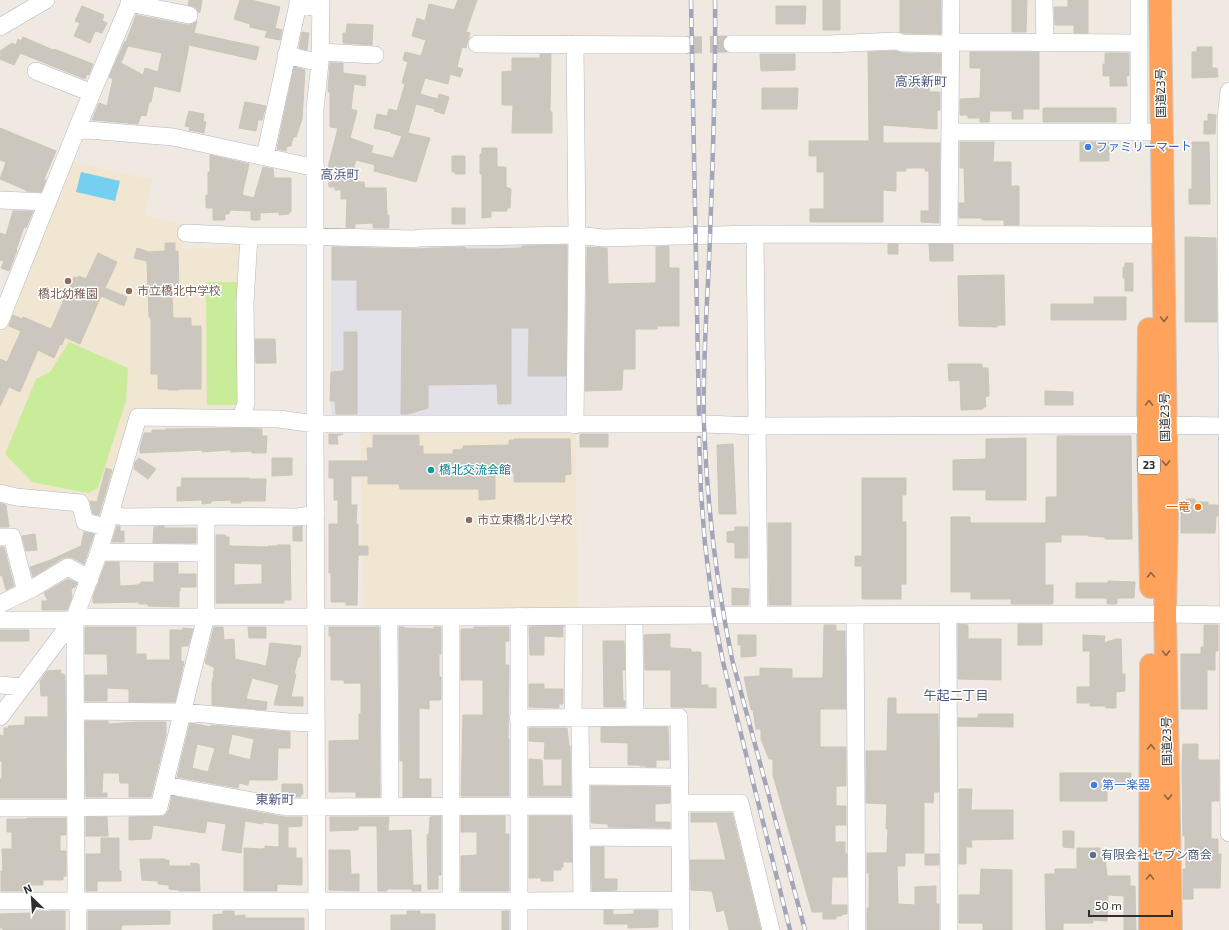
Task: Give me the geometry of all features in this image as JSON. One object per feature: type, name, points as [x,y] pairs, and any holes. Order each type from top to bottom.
[{"type":"highway","name":"国道23号","points":[[1148,0],[1144,132],[1150,235],[1157,425],[1167,517],[1158,614],[1150,930]]},
{"type":"highway","name":"国道23号","points":[[1157,425],[1160,0]]},
{"type":"highway","name":"国道23号","points":[[1158,614],[1171,930]]},
{"type":"street","points":[[0,27],[46,0]]},
{"type":"street","points":[[949,235],[951,0]]},
{"type":"street","points":[[1044,0],[1045,42]]},
{"type":"street","points":[[950,132],[1144,132],[1139,43],[1139,0]]},
{"type":"street","points":[[0,321],[92,92],[130,2],[189,15]]},
{"type":"street","points":[[265,156],[298,4],[321,4],[321,58],[315,109],[315,723],[317,930]]},
{"type":"street","points":[[732,44],[830,44],[896,41],[902,43],[945,44],[951,42],[1139,43]]},
{"type":"street","points":[[477,44],[685,45]]},
{"type":"street","points":[[575,44],[577,235],[575,425]]},
{"type":"street","points":[[286,55],[321,58],[375,55]]},
{"type":"street","points":[[36,71],[92,92]]},
{"type":"street","points":[[1229,91],[1226,137],[1229,833]]},
{"type":"street","points":[[76,132],[88,130],[173,137],[316,168]]},
{"type":"street","points":[[0,200],[48,202]]},
{"type":"street","points":[[186,233],[249,236],[416,238],[577,235],[604,238],[755,234],[1150,235]]},
{"type":"street","points":[[755,234],[759,615]]},
{"type":"street","points":[[241,418],[246,403],[245,302],[249,236]]},
{"type":"street","points":[[0,717],[74,618],[99,552],[138,417],[279,418],[315,424],[428,423],[575,425],[704,424],[758,426],[1227,426]]},
{"type":"street","points":[[0,493],[16,497],[80,503],[85,522],[123,517],[298,516],[316,514]]},
{"type":"street","points":[[0,808],[159,807],[206,616],[206,516]]},
{"type":"street","points":[[0,537],[12,537],[26,591]]},
{"type":"street","points":[[99,552],[206,553]]},
{"type":"street","points":[[0,604],[68,567],[90,579]]},
{"type":"street","points":[[0,620],[206,616],[451,617],[759,615],[1228,615]]},
{"type":"street","points":[[855,615],[857,930]]},
{"type":"street","points":[[948,615],[949,930]]},
{"type":"street","points":[[519,616],[519,930]]},
{"type":"street","points":[[574,616],[577,717],[581,776],[582,901]]},
{"type":"street","points":[[634,616],[635,717]]},
{"type":"street","points":[[389,617],[390,807]]},
{"type":"street","points":[[451,617],[452,901]]},
{"type":"street","points":[[74,618],[75,808],[78,930]]},
{"type":"street","points":[[0,685],[22,687]]},
{"type":"street","points":[[75,711],[183,712],[315,723]]},
{"type":"street","points":[[518,718],[679,717],[681,930]]},
{"type":"street","points":[[581,776],[680,777]]},
{"type":"street","points":[[165,785],[286,807],[581,806]]},
{"type":"street","points":[[680,802],[740,803],[771,930]]},
{"type":"street","points":[[582,837],[680,838]]},
{"type":"street","points":[[0,901],[519,902],[681,900]]},
{"type":"shaded area","name":"市立橋北中学校","points":[[69,161],[153,180],[144,215],[185,225],[182,249],[240,247],[238,408],[134,410],[111,502],[21,493],[0,487],[0,334]]},
{"type":"shaded area","points":[[331,242],[570,242],[570,419],[331,419]]},
{"type":"shaded area","name":"市立東橋北小学校","points":[[576,430],[577,608],[364,610],[360,431]]},
{"type":"green space","points":[[206,282],[239,282],[239,405],[207,405]]},
{"type":"green space","points":[[69,342],[128,368],[126,401],[98,488],[88,493],[32,482],[5,454],[36,379],[50,372]]},
{"type":"water","points":[[81,172],[120,181],[115,201],[76,192]]},
{"type":"building","points":[[189,0],[202,0],[199,13],[195,7],[188,5]]},
{"type":"building","points":[[240,0],[251,0],[280,7],[275,28],[282,30],[280,40],[265,37],[267,31],[250,27],[250,24],[234,19]]},
{"type":"building","points":[[458,0],[477,0],[466,32],[470,33],[466,48],[462,47],[457,67],[463,69],[460,77],[450,74],[448,84],[425,78],[420,94],[438,99],[439,94],[449,97],[444,114],[434,111],[435,109],[416,104],[408,133],[430,138],[416,182],[374,171],[375,165],[356,160],[352,173],[353,182],[364,182],[365,188],[386,188],[389,228],[373,228],[373,223],[355,224],[355,228],[346,227],[347,199],[341,199],[341,190],[335,190],[335,187],[329,187],[328,167],[338,128],[330,127],[330,92],[328,92],[330,63],[343,63],[343,73],[366,76],[365,86],[354,84],[351,109],[357,111],[350,138],[373,146],[371,153],[393,158],[402,136],[374,128],[377,114],[387,116],[389,109],[397,111],[405,84],[402,83],[408,62],[403,60],[405,52],[421,56],[426,40],[412,36],[417,18],[425,21],[429,4],[454,10]]},
{"type":"building","points":[[823,0],[840,0],[840,30],[823,30]]},
{"type":"building","points":[[900,0],[941,0],[941,34],[900,32]]},
{"type":"building","points":[[1012,0],[1027,0],[1026,32],[1012,32]]},
{"type":"building","points":[[1068,0],[1088,0],[1088,33],[1074,33],[1074,25],[1055,25],[1054,7],[1068,7]]},
{"type":"building","points":[[82,6],[104,15],[102,21],[107,23],[102,33],[95,31],[90,43],[74,36],[80,23],[75,21]]},
{"type":"building","points":[[776,6],[806,6],[805,24],[776,24]]},
{"type":"building","points":[[136,15],[187,25],[193,24],[197,21],[194,33],[259,47],[256,60],[189,45],[180,92],[154,86],[151,102],[149,102],[146,116],[141,115],[138,124],[92,120],[99,103],[107,106],[113,79],[109,77],[125,41],[126,42]],"holes":[[[128,46],[162,53],[158,72],[145,68],[143,75],[121,63]]]},
{"type":"building","points":[[347,24],[373,25],[372,45],[343,43],[343,33],[346,33]]},
{"type":"building","points":[[302,32],[309,33],[307,50],[299,48]]},
{"type":"building","points":[[23,37],[53,50],[54,49],[93,64],[89,75],[87,74],[85,79],[20,53],[14,65],[0,59],[0,51],[12,43],[16,45],[18,39],[21,41]]},
{"type":"building","points":[[1197,47],[1212,47],[1212,68],[1217,68],[1218,77],[1192,78],[1192,52],[1197,52]]},
{"type":"building","points":[[895,51],[902,53],[941,54],[940,73],[930,72],[929,92],[940,92],[940,110],[937,111],[937,129],[883,125],[883,143],[940,143],[939,223],[921,222],[921,211],[929,211],[929,171],[925,171],[925,168],[906,168],[906,171],[896,171],[896,191],[883,190],[883,222],[810,222],[810,209],[824,209],[824,172],[817,172],[817,156],[809,156],[809,141],[869,141],[868,52]]},
{"type":"building","points":[[970,52],[1039,52],[1039,109],[1023,109],[1023,119],[1012,119],[1012,111],[990,111],[989,122],[980,122],[980,118],[968,118],[968,115],[960,115],[960,99],[980,98],[981,68],[970,68]]},
{"type":"building","points":[[1105,53],[1129,53],[1129,76],[1126,76],[1127,86],[1110,86],[1110,76],[1103,76]]},
{"type":"building","points":[[540,54],[551,54],[550,112],[552,112],[552,133],[512,133],[513,105],[502,105],[502,72],[512,71],[512,58],[540,58]]},
{"type":"building","points":[[760,54],[795,54],[795,70],[761,71]]},
{"type":"building","points":[[294,67],[305,70],[302,119],[296,137],[293,137],[291,146],[287,146],[286,151],[277,149]]},
{"type":"building","points":[[762,88],[798,88],[797,109],[762,109]]},
{"type":"building","points":[[245,102],[266,106],[262,120],[258,120],[256,131],[239,128]]},
{"type":"building","points":[[1043,108],[1116,108],[1116,122],[1043,122]]},
{"type":"building","points":[[189,111],[204,114],[203,121],[206,122],[204,133],[189,130],[190,127],[185,126]]},
{"type":"building","points":[[1208,114],[1216,115],[1215,134],[1204,134],[1204,121],[1208,121]]},
{"type":"building","points":[[0,128],[56,151],[44,179],[46,180],[41,192],[26,191],[0,179],[6,162],[0,160]]},
{"type":"building","points":[[960,142],[994,142],[993,162],[1011,162],[1011,186],[1019,186],[1019,225],[1004,225],[1004,220],[959,218],[959,203],[965,203],[964,168],[960,168]]},
{"type":"building","points":[[1080,142],[1109,142],[1109,161],[1080,161]]},
{"type":"building","points":[[1192,142],[1209,142],[1210,204],[1189,204],[1189,189],[1192,189]]},
{"type":"building","points":[[482,148],[497,148],[497,167],[506,167],[506,187],[511,189],[510,208],[507,208],[507,211],[491,211],[491,217],[482,218],[482,174],[480,174],[480,154],[482,154]]},
{"type":"building","points":[[210,155],[249,164],[242,195],[254,198],[263,167],[273,169],[274,178],[291,178],[291,212],[289,212],[289,214],[279,215],[279,212],[260,213],[260,220],[251,220],[251,211],[230,210],[229,214],[225,214],[225,220],[213,220],[213,208],[206,207],[206,195],[208,195],[208,172],[210,172]]},
{"type":"building","points":[[452,156],[465,156],[465,174],[455,174],[455,172],[452,172]]},
{"type":"building","points":[[452,208],[465,208],[465,224],[452,224]]},
{"type":"building","points":[[13,211],[33,211],[26,228],[24,227],[9,271],[1,268],[4,261],[0,260],[0,233],[6,235]]},
{"type":"building","points":[[1185,237],[1216,238],[1217,322],[1185,322]]},
{"type":"building","points":[[165,243],[175,243],[175,251],[178,251],[179,293],[172,293],[173,318],[191,318],[191,326],[201,326],[201,389],[158,389],[158,374],[151,374],[151,318],[149,317],[147,261],[134,258],[137,248],[149,252],[165,251]]},
{"type":"building","points":[[888,244],[898,244],[898,254],[888,254]]},
{"type":"building","points":[[929,244],[953,244],[953,261],[930,261]]},
{"type":"building","points":[[567,245],[566,376],[528,376],[529,328],[511,328],[511,404],[498,404],[497,384],[428,385],[428,408],[408,414],[401,414],[402,310],[357,310],[357,280],[332,280],[332,247],[414,249],[465,247],[465,249],[497,249],[522,248],[522,246]]},
{"type":"building","points":[[669,246],[669,268],[679,268],[679,326],[657,326],[657,329],[635,329],[635,369],[623,369],[622,390],[585,391],[587,247],[607,248],[608,284],[656,283],[656,247]]},
{"type":"building","points":[[98,253],[117,262],[105,288],[127,297],[124,306],[101,296],[80,344],[65,337],[54,358],[38,350],[20,392],[9,387],[0,406],[0,359],[7,362],[21,331],[9,326],[13,315],[22,319],[23,317],[51,329],[74,277],[77,278],[79,276],[86,279]]},
{"type":"building","points":[[1125,263],[1133,263],[1133,291],[1125,291],[1123,267],[1125,267]]},
{"type":"building","points":[[1004,275],[1005,325],[998,325],[997,327],[959,326],[958,276]]},
{"type":"building","points":[[1094,297],[1126,297],[1126,320],[1051,320],[1051,304],[1094,304]]},
{"type":"building","points":[[344,332],[357,332],[357,414],[336,414],[335,401],[330,401],[331,372],[344,371]]},
{"type":"building","points":[[255,339],[275,339],[276,363],[256,363]]},
{"type":"building","points":[[948,364],[982,364],[982,368],[988,368],[989,396],[985,397],[986,407],[983,407],[983,409],[961,410],[960,380],[949,381]]},
{"type":"building","points":[[1045,391],[1073,392],[1073,405],[1045,405]]},
{"type":"building","points":[[237,428],[262,429],[262,436],[267,436],[266,453],[252,453],[252,451],[231,452],[231,450],[202,452],[202,450],[140,453],[144,433],[152,433],[152,430]]},
{"type":"building","points":[[329,434],[343,434],[337,436],[338,444],[329,444]]},
{"type":"building","points":[[580,434],[608,434],[608,447],[580,447]]},
{"type":"building","points":[[373,435],[419,435],[419,446],[423,446],[423,454],[453,454],[453,450],[463,449],[463,446],[509,445],[509,440],[514,439],[570,439],[571,474],[565,475],[565,482],[514,482],[514,472],[495,472],[495,499],[479,500],[479,489],[400,489],[399,484],[368,484],[368,476],[351,476],[351,505],[357,505],[356,524],[358,524],[358,546],[368,546],[368,555],[358,555],[357,605],[346,605],[346,602],[331,602],[331,573],[329,573],[329,524],[338,524],[338,500],[334,500],[334,478],[329,478],[329,461],[368,461],[367,448],[373,448]]},
{"type":"building","points":[[1057,436],[1131,436],[1132,539],[1105,539],[1105,537],[1088,535],[1061,535],[1061,542],[1045,542],[1045,585],[1053,585],[1053,604],[1011,604],[1011,599],[971,599],[971,592],[951,592],[951,517],[970,517],[970,523],[1046,523],[1046,497],[1057,497]]},
{"type":"building","points":[[1026,438],[1026,500],[986,500],[986,490],[953,490],[953,460],[986,459],[986,439]]},
{"type":"building","points":[[733,444],[736,514],[719,514],[717,445]]},
{"type":"building","points":[[139,458],[156,469],[148,479],[134,469],[135,462]]},
{"type":"building","points":[[272,458],[292,458],[292,475],[272,476]]},
{"type":"building","points":[[106,468],[112,470],[99,515],[93,514],[90,501],[97,502]]},
{"type":"building","points":[[182,478],[266,479],[265,501],[241,501],[241,503],[231,503],[231,500],[211,501],[211,503],[202,504],[202,500],[177,501],[177,487],[181,487]]},
{"type":"building","points":[[862,478],[906,478],[906,495],[902,495],[902,522],[906,522],[906,584],[901,584],[901,599],[862,599],[862,566],[855,566],[855,556],[862,556]]},
{"type":"building","points":[[1186,499],[1195,499],[1195,502],[1208,502],[1208,505],[1218,505],[1215,533],[1181,533],[1181,503],[1186,503]]},
{"type":"building","points":[[0,503],[6,505],[9,527],[0,527]]},
{"type":"building","points":[[768,523],[791,523],[791,605],[769,605]]},
{"type":"building","points":[[117,526],[120,526],[120,531],[124,531],[124,542],[112,542]]},
{"type":"building","points":[[164,526],[164,528],[196,528],[196,543],[153,543],[154,527]]},
{"type":"building","points":[[302,526],[302,541],[293,541],[293,527]]},
{"type":"building","points":[[735,527],[748,527],[748,558],[735,558],[735,543],[727,542],[727,532],[735,531]]},
{"type":"building","points":[[84,532],[94,534],[84,564],[73,558],[63,558],[33,577],[30,567],[48,561],[81,546]]},
{"type":"building","points":[[35,534],[37,550],[26,551],[22,536]]},
{"type":"building","points":[[216,535],[226,535],[225,537],[229,537],[229,546],[268,547],[290,545],[291,600],[284,600],[284,603],[216,603]],"holes":[[[234,563],[262,564],[262,584],[234,585]]]},
{"type":"building","points":[[0,547],[4,547],[14,586],[6,590],[2,575],[0,576]]},
{"type":"building","points":[[106,562],[119,562],[120,586],[138,585],[141,584],[141,582],[154,582],[154,563],[178,563],[178,574],[196,574],[196,587],[180,587],[179,607],[148,606],[148,604],[139,604],[139,602],[93,603],[93,597]]},
{"type":"building","points":[[68,579],[77,583],[75,587],[71,589],[72,597],[67,610],[42,610],[42,601],[48,601],[44,593]]},
{"type":"building","points":[[1108,581],[1135,582],[1134,598],[1117,598],[1117,604],[1107,604],[1107,598],[1076,598],[1076,583],[1108,583]]},
{"type":"building","points":[[732,588],[749,589],[748,605],[732,605]]},
{"type":"building","points":[[958,624],[968,625],[968,639],[1001,639],[1001,680],[958,679]]},
{"type":"building","points":[[1018,624],[1042,624],[1042,645],[1018,645]]},
{"type":"building","points":[[824,625],[836,625],[836,631],[845,631],[846,709],[820,709],[820,747],[846,747],[846,786],[836,786],[836,806],[846,806],[846,825],[835,825],[835,842],[845,842],[845,854],[847,854],[847,877],[832,877],[831,905],[847,905],[847,914],[836,916],[836,919],[823,919],[823,912],[812,912],[773,775],[773,759],[769,759],[761,739],[761,729],[756,729],[753,710],[751,710],[744,677],[760,676],[760,668],[792,669],[792,678],[823,678]]},
{"type":"building","points":[[1204,625],[1218,625],[1218,651],[1215,651],[1215,670],[1207,670],[1207,709],[1181,709],[1181,654],[1201,654],[1201,647],[1204,647]]},
{"type":"building","points":[[563,626],[563,637],[544,636],[544,655],[530,655],[529,627]]},
{"type":"building","points":[[85,627],[136,627],[136,654],[146,654],[146,660],[170,660],[170,630],[183,630],[183,628],[193,629],[188,646],[181,646],[181,661],[184,662],[175,702],[129,702],[129,689],[107,688],[107,701],[85,701],[85,675],[108,675],[107,654],[85,654]]},
{"type":"building","points":[[214,627],[223,627],[224,640],[234,639],[235,659],[266,666],[270,643],[301,646],[300,657],[298,657],[294,674],[296,674],[291,697],[303,697],[303,706],[274,705],[279,685],[252,678],[246,699],[267,702],[266,710],[212,705],[212,683],[215,668],[205,663]]},
{"type":"building","points":[[248,627],[266,627],[266,638],[249,638]]},
{"type":"building","points":[[329,627],[379,627],[380,797],[356,797],[356,792],[329,792],[329,741],[359,740],[361,683],[344,683],[344,680],[331,680],[331,636],[329,636]]},
{"type":"building","points":[[399,627],[434,629],[434,627],[441,627],[439,677],[441,677],[441,700],[429,700],[429,709],[419,708],[419,779],[431,779],[431,797],[403,797],[403,761],[400,761]]},
{"type":"building","points":[[474,627],[509,627],[509,641],[505,641],[505,665],[509,665],[509,796],[461,796],[463,715],[483,715],[483,680],[461,680],[461,629],[474,629]]},
{"type":"building","points":[[0,630],[29,630],[29,641],[0,641]]},
{"type":"building","points":[[670,634],[670,648],[691,649],[691,652],[701,652],[701,685],[708,685],[708,688],[716,688],[716,708],[671,707],[671,670],[645,670],[644,635]]},
{"type":"building","points":[[738,635],[756,635],[756,656],[741,657],[741,645],[738,645]]},
{"type":"building","points":[[1083,635],[1105,636],[1104,643],[1121,639],[1122,674],[1125,674],[1125,691],[1116,692],[1116,708],[1106,708],[1106,706],[1090,706],[1090,703],[1077,703],[1077,687],[1090,687],[1090,651],[1083,651]]},
{"type":"building","points":[[603,641],[624,641],[625,670],[622,670],[623,701],[625,701],[625,707],[604,707]]},
{"type":"building","points":[[61,670],[60,673],[65,675],[66,798],[0,798],[2,761],[0,761],[0,735],[4,736],[4,728],[9,728],[8,726],[25,725],[25,717],[48,717],[48,696],[41,696],[40,681],[47,671]]},
{"type":"building","points":[[529,684],[544,684],[544,689],[563,689],[563,704],[559,704],[559,708],[529,707]]},
{"type":"building","points":[[888,698],[896,698],[896,714],[938,714],[939,792],[934,792],[933,803],[924,802],[924,853],[905,853],[905,866],[897,866],[898,904],[915,905],[915,887],[936,886],[936,904],[939,904],[939,930],[867,930],[867,908],[869,908],[869,873],[867,873],[867,853],[887,853],[888,829],[886,829],[887,804],[866,803],[866,751],[887,751]]},
{"type":"building","points":[[978,714],[1013,714],[1013,727],[958,726],[958,718],[978,718]]},
{"type":"building","points":[[85,721],[108,721],[108,724],[166,722],[166,735],[151,797],[129,797],[129,783],[120,783],[119,773],[103,773],[102,793],[107,793],[107,797],[86,797]]},
{"type":"building","points":[[190,723],[211,727],[211,725],[290,732],[290,748],[278,748],[277,780],[249,780],[248,785],[239,783],[238,788],[177,777]],"holes":[[[232,734],[254,739],[250,760],[228,754]],[[197,744],[215,748],[208,772],[192,768]]]},
{"type":"building","points":[[601,727],[668,727],[669,760],[656,760],[656,767],[628,765],[628,743],[601,742]]},
{"type":"building","points":[[529,728],[567,728],[570,746],[571,796],[529,796],[529,759],[542,760],[543,786],[562,786],[562,759],[544,759],[545,742],[529,741]]},
{"type":"building","points":[[1183,744],[1198,744],[1198,760],[1219,760],[1219,801],[1211,801],[1211,839],[1218,839],[1218,854],[1221,854],[1220,888],[1193,888],[1193,899],[1183,899],[1183,869],[1186,869],[1186,852],[1185,836],[1183,836]]},
{"type":"building","points":[[1060,773],[1131,773],[1131,785],[1107,785],[1107,801],[1060,801]]},
{"type":"building","points":[[282,784],[302,784],[303,794],[301,794],[301,797],[282,796]]},
{"type":"building","points":[[591,786],[670,787],[670,803],[655,804],[655,822],[670,822],[670,828],[608,827],[608,824],[591,823]]},
{"type":"building","points":[[959,789],[972,789],[971,810],[1013,810],[1013,839],[971,840],[972,847],[966,847],[966,864],[959,864]]},
{"type":"building","points":[[172,796],[284,817],[302,817],[302,826],[288,827],[288,848],[296,848],[296,858],[302,858],[302,885],[277,884],[277,891],[244,891],[244,848],[262,849],[265,848],[265,846],[279,847],[279,824],[263,822],[263,824],[245,821],[241,853],[222,850],[226,824],[207,821],[205,833],[153,825],[151,839],[129,840],[129,817],[164,816],[169,810]]},
{"type":"building","points":[[691,813],[732,813],[761,930],[729,930],[724,910],[717,912],[712,891],[691,890],[690,860],[726,860],[717,822],[691,822]]},
{"type":"building","points":[[441,816],[441,875],[438,875],[438,889],[428,889],[427,835],[429,834],[430,817]]},
{"type":"building","points":[[461,816],[505,816],[505,834],[509,834],[509,891],[461,891],[461,856],[477,855],[477,832],[461,832]]},
{"type":"building","points":[[529,816],[571,816],[572,862],[563,862],[563,867],[561,867],[561,870],[553,870],[553,881],[541,881],[541,878],[529,878]]},
{"type":"building","points":[[86,817],[107,817],[108,836],[86,836]]},
{"type":"building","points":[[330,817],[389,817],[388,831],[411,830],[413,885],[421,885],[421,891],[412,891],[412,889],[387,889],[387,891],[378,891],[377,826],[358,826],[358,830],[330,831]]},
{"type":"building","points":[[66,818],[66,835],[60,835],[60,851],[66,851],[66,876],[63,876],[63,880],[43,880],[43,885],[24,885],[24,891],[1,891],[1,871],[3,871],[2,849],[12,849],[12,832],[7,832],[7,819]]},
{"type":"building","points":[[1063,831],[1074,831],[1074,848],[1063,847]]},
{"type":"building","points":[[101,838],[119,838],[119,871],[121,871],[121,881],[97,881],[97,891],[86,891],[86,854],[101,854]]},
{"type":"building","points":[[591,847],[604,847],[604,879],[617,879],[617,890],[592,891]]},
{"type":"building","points":[[1077,848],[1100,848],[1100,857],[1105,857],[1107,876],[1130,876],[1130,886],[1135,886],[1136,930],[1124,930],[1124,896],[1108,895],[1107,921],[1093,920],[1093,923],[1063,923],[1063,930],[1046,930],[1045,874],[1055,874],[1055,869],[1077,869]]},
{"type":"building","points":[[329,850],[350,850],[351,874],[359,874],[359,891],[329,890]]},
{"type":"building","points":[[925,854],[939,854],[939,865],[925,865]]},
{"type":"building","points":[[140,859],[165,859],[169,860],[169,866],[191,866],[191,863],[199,864],[200,891],[179,891],[169,889],[169,885],[158,884],[158,881],[142,880]]},
{"type":"building","points":[[981,869],[1012,870],[1012,930],[983,930],[983,923],[959,923],[959,895],[980,895]]},
{"type":"building","points":[[604,910],[613,910],[613,915],[634,914],[634,910],[658,910],[658,927],[628,928],[628,924],[604,924]]},
{"type":"building","points":[[31,911],[65,911],[65,930],[3,930],[3,928],[0,928],[0,914],[31,913]]},
{"type":"building","points":[[88,911],[170,911],[170,924],[122,925],[121,930],[88,930]]},
{"type":"building","points":[[223,911],[234,911],[234,916],[245,915],[245,918],[304,918],[304,930],[213,930],[213,915],[223,914]]},
{"type":"building","points":[[407,911],[420,911],[420,914],[435,914],[435,930],[391,930],[391,915],[407,915]]},
{"type":"building","points":[[502,911],[509,911],[509,930],[502,930]]},
{"type":"tunnel","points":[[685,45],[732,44]]},
{"type":"railway","points":[[691,0],[699,414]]},
{"type":"railway","points":[[715,0],[713,147],[704,378],[704,425],[707,484],[721,601],[732,659],[805,930]]},
{"type":"railway","points":[[699,438],[705,544],[714,616],[723,662],[790,930]]},
{"type":"place","name":"ファミリーマート","points":[[1088,147]]},
{"type":"place","name":"橋北幼稚園","points":[[68,281]]},
{"type":"place","name":"市立橋北中学校","points":[[129,291]]},
{"type":"place","name":"橋北交流会館","points":[[431,470]]},
{"type":"place","name":"一竜","points":[[1198,507]]},
{"type":"place","name":"市立東橋北小学校","points":[[469,520]]},
{"type":"place","name":"第一楽器","points":[[1094,785]]},
{"type":"place","name":"有限会社 セブン商会","points":[[1093,855]]},
{"type":"district","name":"高浜新町","points":[[921,81]]},
{"type":"district","name":"高浜町","points":[[340,174]]},
{"type":"district","name":"午起二丁目","points":[[956,695]]},
{"type":"district","name":"東新町","points":[[275,799]]}]
